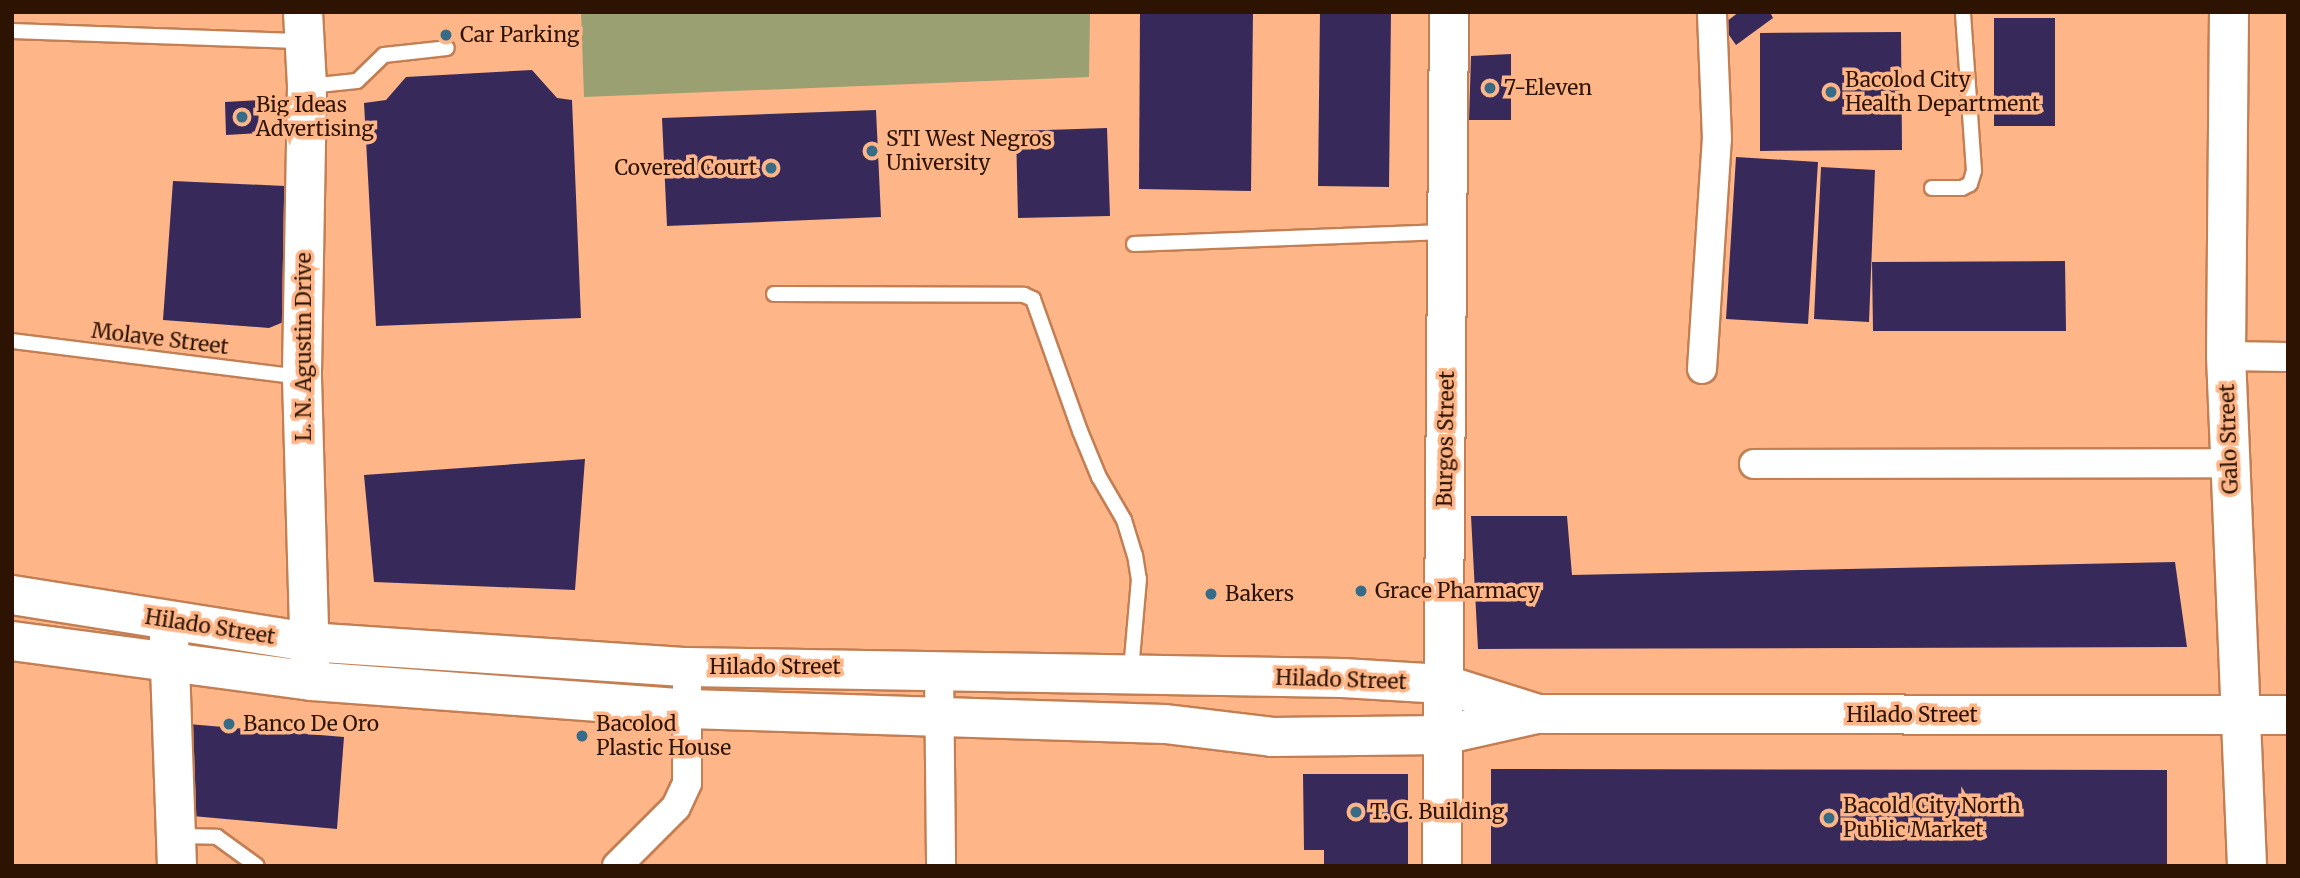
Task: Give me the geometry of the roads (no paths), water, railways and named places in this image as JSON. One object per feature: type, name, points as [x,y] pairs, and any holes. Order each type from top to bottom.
[{"type":"main road","name":"Burgos Street","points":[[1442,866],[1449,12]]},
{"type":"main road","name":"Galo Street","points":[[2229,12],[2226,356],[2244,716],[2247,866]]},
{"type":"main road","name":"L. N. Agustin Drive","points":[[304,27],[307,86],[302,377],[311,681]]},
{"type":"main road","name":"Hilado Street","points":[[12,596],[308,642],[687,667],[939,668],[1443,684],[1537,714]]},
{"type":"main road","points":[[168,621],[177,851]]},
{"type":"main road","name":"Hilado Street","points":[[12,640],[311,681],[689,709],[1165,724],[1272,737],[1443,735],[1537,714],[2288,715]]},
{"type":"main road","points":[[1165,724],[1168,677]]},
{"type":"street","points":[[1702,369],[1717,139],[1712,12]]},
{"type":"street","points":[[2226,356],[2288,357]]},
{"type":"street","points":[[1754,464],[2230,463]]},
{"type":"street","points":[[617,866],[676,807],[687,783],[687,667]]},
{"type":"street","points":[[939,668],[941,866]]},
{"type":"lane","points":[[1932,188],[1962,188],[1970,184],[1974,171],[1963,12]]},
{"type":"lane","points":[[12,31],[304,27]]},
{"type":"lane","points":[[307,86],[357,81],[384,54],[447,48]]},
{"type":"lane","points":[[1134,244],[1448,232]]},
{"type":"lane","points":[[774,293],[1024,295],[1033,299],[1080,431],[1099,477],[1124,520],[1135,555],[1139,579],[1130,676]]},
{"type":"lane","name":"Molave Street","points":[[12,341],[302,377]]},
{"type":"lane","points":[[177,851],[217,837],[257,866]]},
{"type":"place","name":"Car Parking","points":[[446,35]]},
{"type":"place","name":"7-Eleven","points":[[1490,88]]},
{"type":"place","name":"Bacolod City Health Department","points":[[1831,92]]},
{"type":"place","name":"Big Ideas Advertising","points":[[242,117]]},
{"type":"place","name":"STI West Negros University","points":[[872,151]]},
{"type":"place","name":"Covered Court","points":[[771,168]]},
{"type":"place","name":"Grace Pharmacy","points":[[1361,591]]},
{"type":"place","name":"Bakers","points":[[1211,594]]},
{"type":"place","name":"Banco De Oro","points":[[229,724]]},
{"type":"place","name":"Bacolod Plastic House","points":[[582,736]]},
{"type":"place","name":"T. G. Building","points":[[1356,812]]},
{"type":"place","name":"Bacold City North Public Market","points":[[1829,818]]}]
